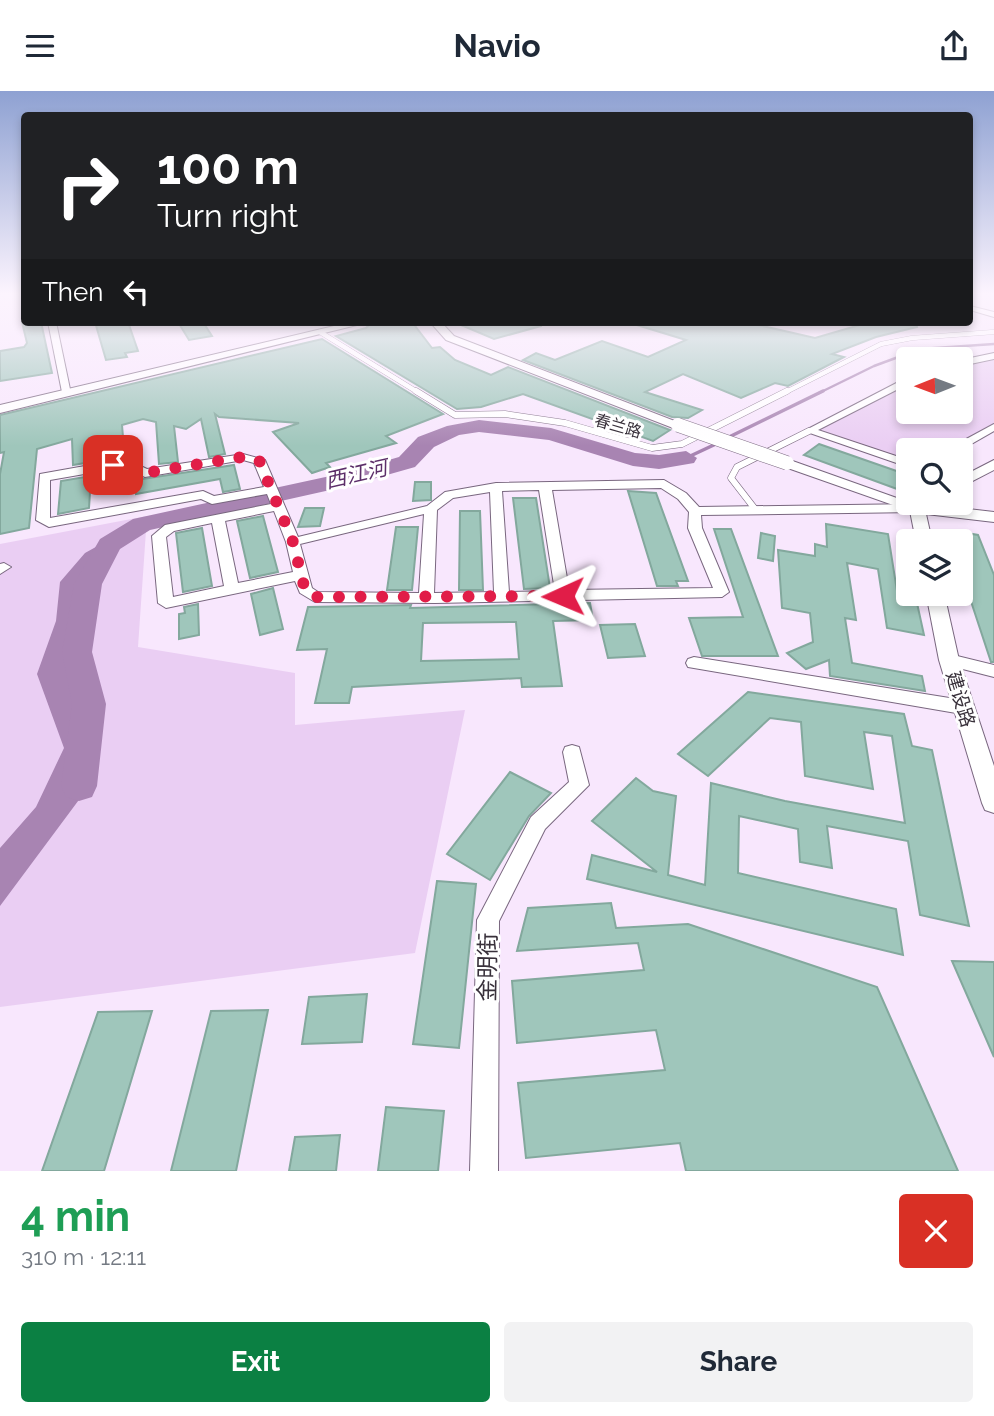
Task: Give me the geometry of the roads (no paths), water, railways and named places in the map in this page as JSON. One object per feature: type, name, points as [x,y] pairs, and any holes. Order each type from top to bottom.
[{"type":"street","points":[[57,345],[67,392]]},
{"type":"street","points":[[0,409],[267,345]]},
{"type":"street","points":[[469,345],[678,425],[896,497]]},
{"type":"street","points":[[973,360],[994,356]]},
{"type":"street","points":[[809,432],[896,386]]},
{"type":"street","points":[[973,438],[994,427]]},
{"type":"street","points":[[809,432],[896,460]]},
{"type":"street","points":[[274,496],[212,500],[203,495],[49,523],[43,520],[44,477],[113,465],[130,465],[145,473],[243,457],[259,460],[274,496],[293,542],[305,590],[315,597],[426,598],[722,592],[695,528],[695,511],[682,496],[664,484],[496,487],[449,495],[431,509],[293,542]]},
{"type":"street","points":[[973,476],[994,464]]},
{"type":"street","points":[[545,486],[563,596]]},
{"type":"street","points":[[496,487],[502,597]]},
{"type":"street","points":[[274,496],[218,520],[170,528],[159,536],[166,603],[301,575]]},
{"type":"street","points":[[695,511],[896,506]]},
{"type":"street","points":[[426,598],[431,509]]},
{"type":"street","points":[[973,514],[994,517]]},
{"type":"street","points":[[218,520],[232,590]]},
{"type":"street","name":"建设路","points":[[938,606],[962,707],[994,803]]},
{"type":"street","points":[[949,660],[994,671]]},
{"type":"street","points":[[694,663],[962,707]]},
{"type":"street","name":"金明街","points":[[484,1171],[488,920],[538,823],[579,785],[572,752]]},
{"type":"lane","name":"春兰路","points":[[340,345],[455,415],[505,414],[565,423],[652,448],[682,444],[878,345]]},
{"type":"lane","points":[[755,509],[732,478],[737,467],[809,432]]},
{"type":"waterway","name":"西江河","points":[[819,393],[874,366],[920,349],[973,345]]},
{"type":"waterway","name":"西江河","points":[[727,438],[823,391]]},
{"type":"waterway","name":"西江河","points":[[79,786],[89,704],[77,652],[88,584],[109,544],[142,524],[348,479],[407,462],[426,442],[454,430],[479,426],[551,434],[633,459],[659,462],[686,458]]},
{"type":"waterway","name":"西江河","points":[[686,458],[718,443]]}]
